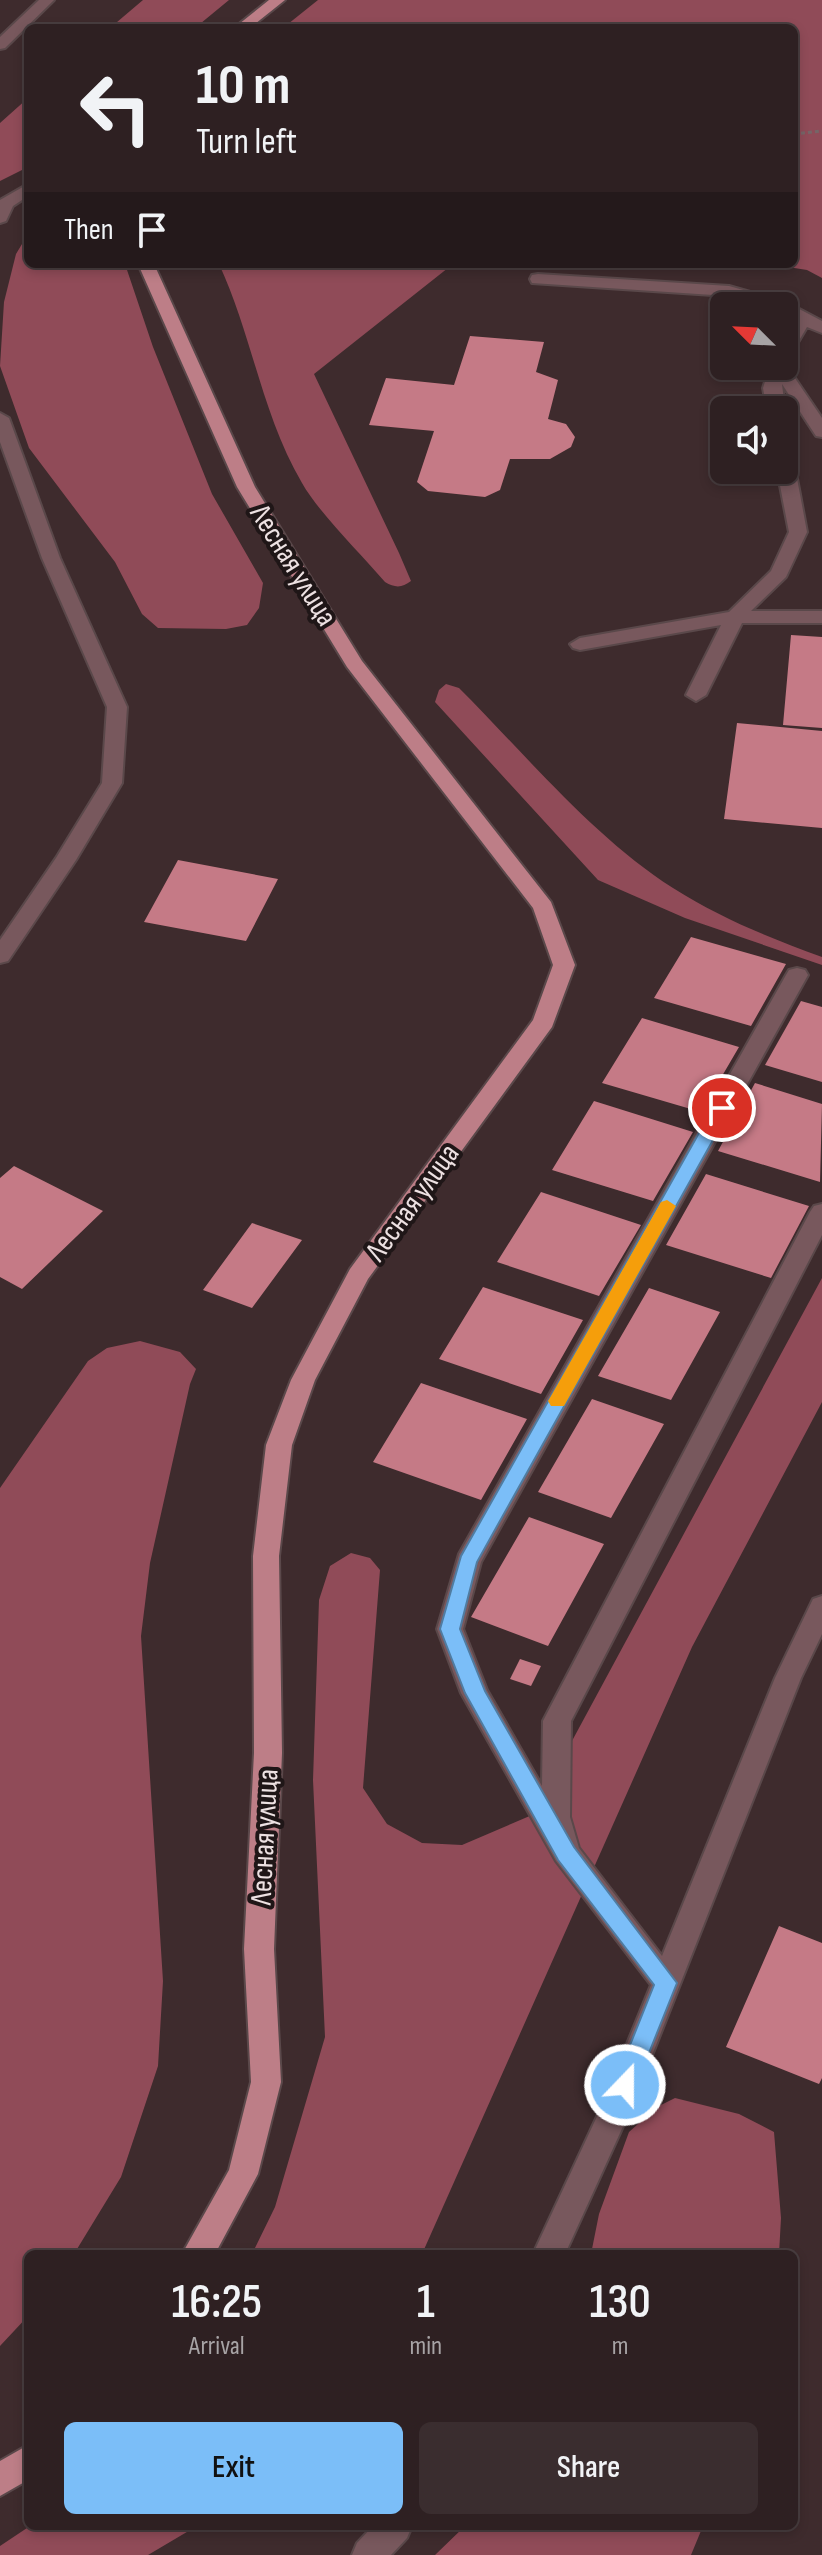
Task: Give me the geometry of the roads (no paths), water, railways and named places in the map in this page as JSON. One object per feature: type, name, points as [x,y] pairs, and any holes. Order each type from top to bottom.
[{"type":"main road","points":[[246,24],[278,0]]},
{"type":"main road","name":"Лесная улица","points":[[148,268],[246,487],[354,663],[543,907],[564,965],[544,1022],[358,1275],[303,1380],[279,1445],[266,1556],[268,1753],[259,1949],[266,2082],[243,2174],[200,2250]]},
{"type":"main road","points":[[0,2480],[24,2464]]},
{"type":"street","points":[[0,45],[47,0]]},
{"type":"street","points":[[2,208],[24,192]]},
{"type":"street","points":[[538,279],[732,292]]},
{"type":"street","points":[[798,314],[822,328]]},
{"type":"street","points":[[798,327],[804,316]]},
{"type":"street","points":[[788,380],[822,432]]},
{"type":"street","points":[[0,418],[51,558],[117,707],[112,783],[66,860],[0,956]]},
{"type":"street","points":[[696,695],[735,617],[779,573],[798,532],[789,484]]},
{"type":"street","points":[[580,644],[735,617],[822,617]]},
{"type":"street","points":[[666,1983],[566,1853],[475,1693],[450,1629],[468,1561],[797,975]]},
{"type":"street","points":[[566,1853],[556,1817],[557,1721],[822,1212]]},
{"type":"street","points":[[551,2250],[615,2111],[788,1678],[822,1606]]},
{"type":"street","points":[[369,2555],[391,2530]]}]
